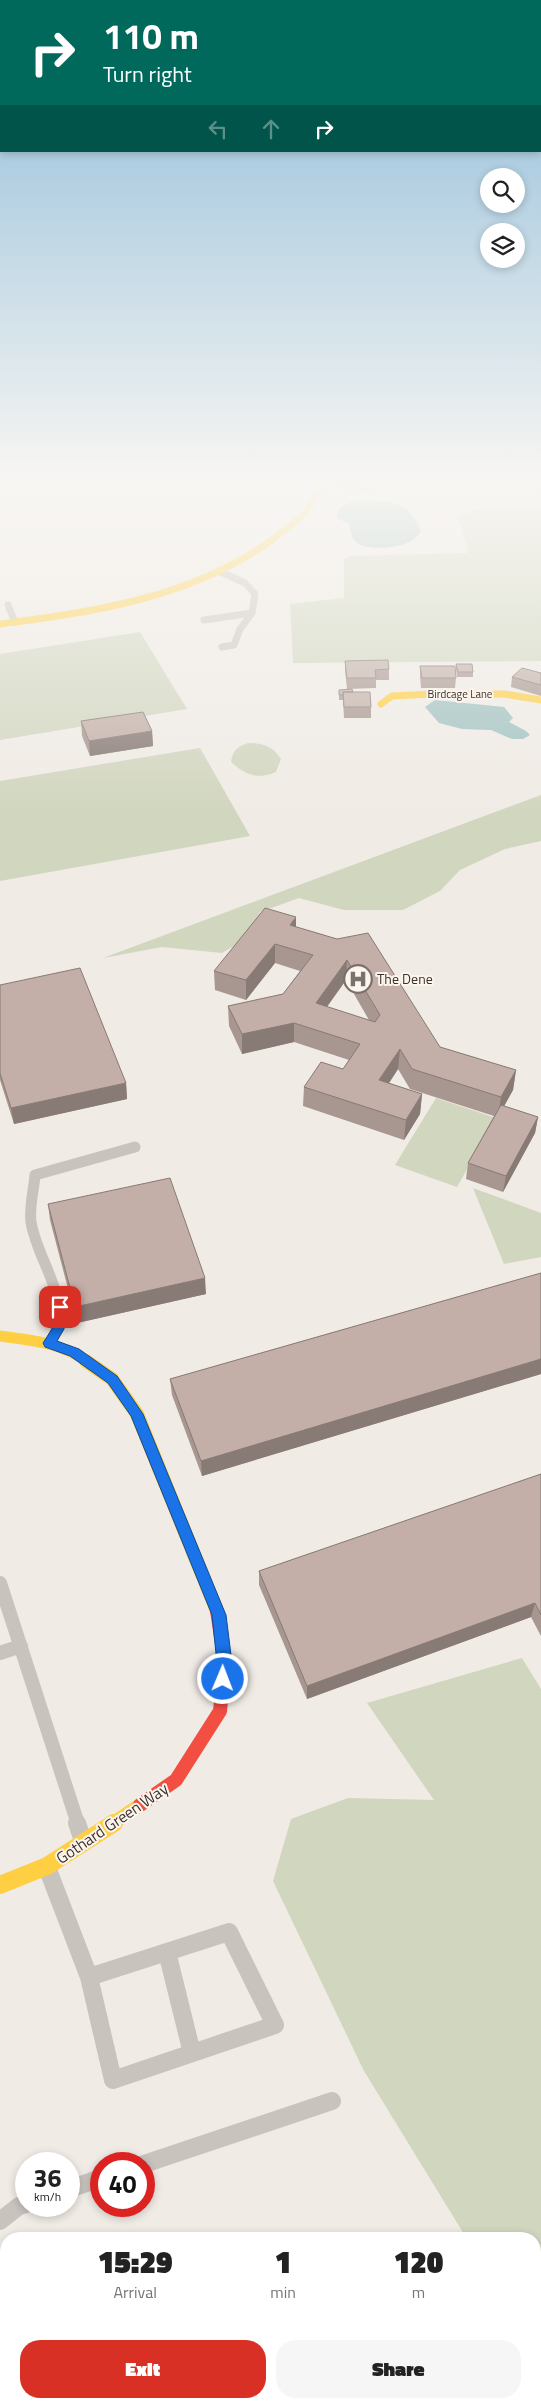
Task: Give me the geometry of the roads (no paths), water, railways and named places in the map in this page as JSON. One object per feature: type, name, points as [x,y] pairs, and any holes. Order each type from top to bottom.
[{"type":"street","points":[[0,624],[122,603],[160,591]]},
{"type":"street","name":"Birdcage Lane","points":[[381,704],[392,696],[432,694],[504,694],[541,700]]},
{"type":"street","name":"Gothard Green Way","points":[[0,1336],[11,1336],[50,1343],[75,1353],[112,1379],[137,1414],[219,1615],[225,1663],[220,1711],[176,1780],[84,1844],[47,1866],[0,1885]]},
{"type":"lane","points":[[222,647],[234,645],[240,629],[252,613],[255,594],[253,591]]},
{"type":"lane","points":[[8,605],[15,622]]},
{"type":"lane","points":[[204,620],[252,613]]},
{"type":"lane","points":[[50,1343],[58,1329],[60,1307],[32,1221],[35,1175],[135,1147]]},
{"type":"lane","points":[[0,1583],[84,1844]]},
{"type":"lane","points":[[0,1653],[20,1646]]},
{"type":"lane","points":[[47,1866],[89,1977],[113,2080],[275,2026],[229,1932],[89,1977]]},
{"type":"lane","points":[[166,1952],[192,2053]]},
{"type":"lane","points":[[155,2160],[332,2101]]},
{"type":"lane","points":[[0,2221],[15,2209]]},
{"type":"water","points":[[435,700],[504,707],[513,718],[509,722],[530,735],[523,739],[512,739],[491,730],[462,729],[439,723],[425,707]]},
{"type":"place","name":"The Dene","points":[[358,979]]}]
